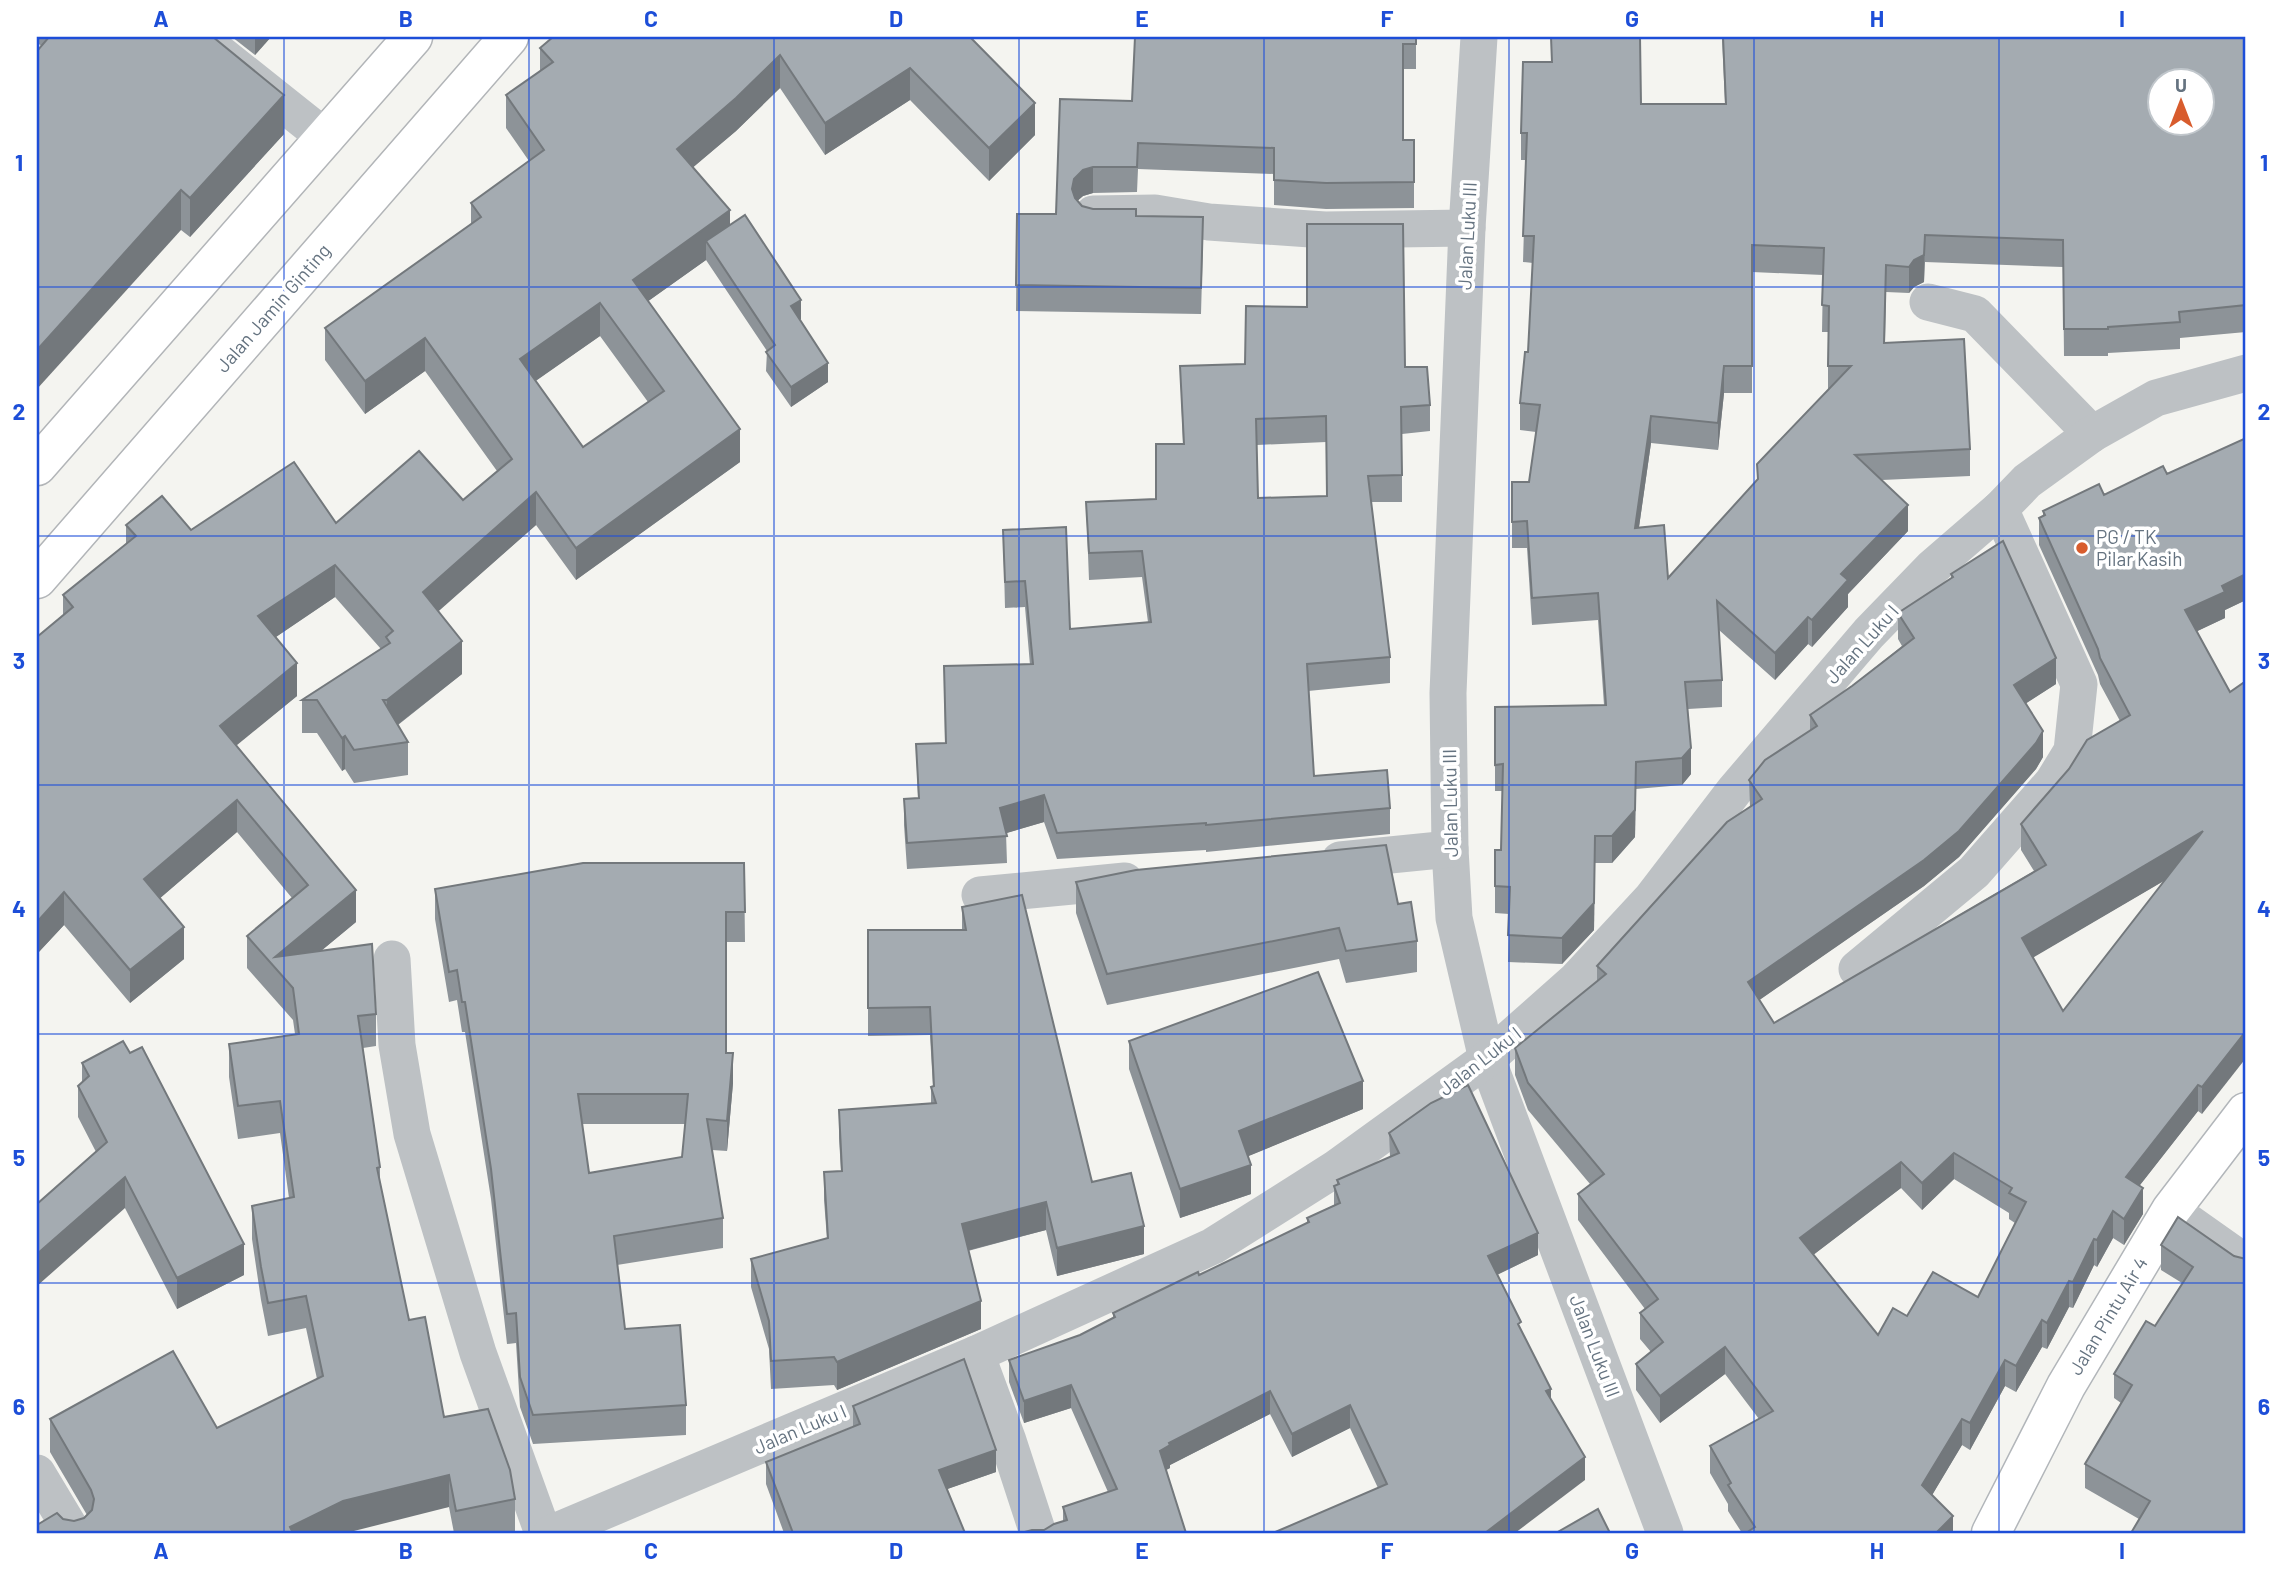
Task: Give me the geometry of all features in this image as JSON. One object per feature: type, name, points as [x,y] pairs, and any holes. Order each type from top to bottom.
[{"type":"main road","points":[[37,466],[413,37]]},
{"type":"main road","name":"Jalan Jamin Ginting","points":[[37,579],[509,37]]},
{"type":"main road","name":"Jalan Pintu Air 4","points":[[1991,1533],[2066,1386],[2171,1210],[2246,1112]]},
{"type":"street","points":[[199,37],[326,138]]},
{"type":"street","name":"Jalan Luku III","points":[[1479,37],[1467,228],[1448,692],[1450,849],[1454,918],[1487,1059],[1665,1533]]},
{"type":"street","points":[[1093,214],[1155,213],[1209,222],[1325,230],[1467,228]]},
{"type":"street","points":[[1928,302],[1976,314],[2092,434]]},
{"type":"street","name":"Jalan Luku I","points":[[552,1533],[632,1516],[1213,1246],[1335,1169],[1487,1059],[1585,971],[1652,898],[1734,791],[1870,633],[1933,567],[2000,509],[2027,481],[2092,434],[2156,398],[2246,373]]},
{"type":"street","points":[[1857,969],[1974,872],[2053,782],[2072,751],[2079,684],[2000,509]]},
{"type":"street","points":[[1312,863],[1450,849]]},
{"type":"street","points":[[980,895],[1160,877]]},
{"type":"street","points":[[392,959],[397,1045],[412,1134],[478,1353],[543,1533]]},
{"type":"street","points":[[2171,1210],[2246,1263]]},
{"type":"street","points":[[976,1354],[1038,1533]]},
{"type":"street","points":[[37,1473],[74,1533]]},
{"type":"building","points":[[49,37],[213,37],[284,95],[190,198],[181,190],[37,350],[37,51]]},
{"type":"building","points":[[553,37],[970,37],[1035,103],[989,148],[910,68],[825,123],[780,55],[736,98],[677,149],[730,210],[633,280],[740,429],[576,548],[536,492],[423,592],[462,641],[387,700],[383,700],[408,742],[354,750],[345,736],[342,738],[317,700],[302,700],[390,643],[386,637],[393,631],[335,565],[258,616],[297,663],[220,726],[356,890],[275,957],[372,944],[376,1014],[358,1016],[380,1167],[377,1168],[409,1320],[425,1317],[444,1417],[488,1409],[510,1470],[515,1499],[456,1511],[449,1475],[343,1501],[290,1527],[292,1531],[289,1533],[37,1533],[37,1525],[57,1513],[63,1519],[74,1521],[84,1518],[92,1510],[94,1499],[50,1419],[173,1351],[217,1428],[323,1376],[306,1296],[268,1303],[261,1267],[252,1206],[294,1197],[280,1101],[238,1106],[229,1044],[299,1034],[293,988],[247,936],[308,885],[237,800],[144,879],[184,927],[130,970],[64,892],[37,922],[37,637],[73,607],[63,595],[136,536],[126,525],[162,496],[191,530],[294,462],[336,523],[419,451],[463,500],[512,459],[425,338],[365,381],[325,328],[481,217],[471,203],[544,150],[506,95],[553,62],[540,48]],"holes":[[[600,303],[664,391],[583,447],[520,359]]]},
{"type":"building","points":[[1135,37],[1416,37],[1416,44],[1403,44],[1403,140],[1414,140],[1414,182],[1326,183],[1274,180],[1274,148],[1138,143],[1137,167],[1093,167],[1083,170],[1074,179],[1072,189],[1075,198],[1082,206],[1093,209],[1136,209],[1136,216],[1203,217],[1201,288],[1016,285],[1017,214],[1056,214],[1060,99],[1132,101]]},
{"type":"building","points":[[1551,37],[1640,37],[1641,104],[1726,104],[1723,37],[2246,37],[2246,305],[2179,312],[2180,322],[2108,329],[2064,329],[2063,240],[1925,235],[1924,255],[1914,260],[1909,267],[1886,265],[1884,343],[1964,339],[1970,449],[1855,455],[1908,505],[1841,574],[1848,580],[1812,620],[1808,617],[1775,653],[1717,601],[1722,680],[1685,682],[1691,748],[1682,758],[1636,762],[1635,810],[1612,836],[1595,836],[1594,903],[1562,938],[1508,935],[1510,887],[1495,886],[1495,850],[1501,850],[1503,764],[1495,765],[1495,707],[1606,705],[1598,593],[1532,598],[1527,521],[1512,522],[1512,482],[1529,482],[1540,405],[1520,403],[1525,352],[1528,352],[1534,236],[1523,236],[1527,133],[1521,133],[1523,62],[1552,62]],"holes":[[[1752,245],[1824,248],[1822,305],[1829,306],[1828,366],[1851,366],[1757,464],[1758,479],[1668,578],[1664,525],[1635,528],[1651,416],[1718,423],[1724,366],[1752,366]]]},
{"type":"building","points":[[745,215],[801,300],[791,306],[828,363],[791,387],[766,352],[775,345],[706,241]]},
{"type":"building","points":[[1307,224],[1403,224],[1405,367],[1427,367],[1430,405],[1401,407],[1402,475],[1368,476],[1390,657],[1307,664],[1314,776],[1387,770],[1390,808],[1206,825],[1057,833],[1044,795],[1000,808],[1007,836],[907,843],[904,799],[919,798],[916,744],[946,743],[944,666],[1033,664],[1025,581],[1005,582],[1003,530],[1066,527],[1070,629],[1151,622],[1142,551],[1089,553],[1086,502],[1156,499],[1156,444],[1184,444],[1180,366],[1245,364],[1246,306],[1307,307]],"holes":[[[1326,416],[1327,496],[1258,498],[1256,419]]]},
{"type":"building","points":[[2246,438],[2246,574],[2222,586],[2225,592],[2185,610],[2230,692],[2246,681],[2246,1031],[2202,1087],[2198,1085],[2126,1177],[2143,1188],[2124,1219],[2113,1211],[2097,1240],[2094,1239],[2073,1282],[2069,1281],[2047,1323],[2042,1320],[2016,1366],[2005,1360],[1970,1423],[1962,1419],[1922,1485],[1953,1516],[1936,1533],[1746,1533],[1755,1527],[1728,1485],[1731,1483],[1710,1446],[1773,1411],[1725,1347],[1660,1396],[1636,1364],[1663,1342],[1640,1313],[1658,1299],[1578,1194],[1604,1174],[1528,1083],[1515,1048],[1606,974],[1597,966],[1727,822],[1762,799],[1749,780],[1765,760],[1817,726],[1810,715],[1914,638],[1898,613],[1953,577],[1951,574],[2003,541],[2056,658],[2014,685],[2043,731],[2036,743],[1959,831],[1924,860],[1748,982],[1774,1023],[2046,865],[2021,824],[2069,769],[2087,740],[2130,715],[2100,658],[2039,518],[2045,515],[2043,511],[2099,484],[2104,495],[2163,466],[2167,474]],"holes":[[[2203,831],[2063,1011],[2022,938]],[[1954,1153],[2012,1188],[2009,1193],[2026,1202],[1978,1297],[1933,1272],[1907,1316],[1893,1308],[1878,1335],[1800,1238],[1901,1162],[1922,1183]]]},
{"type":"building","points":[[1386,845],[1398,904],[1411,902],[1417,941],[1346,951],[1339,928],[1107,974],[1076,882],[1136,870]]},
{"type":"building","points":[[583,863],[744,863],[745,912],[726,912],[726,1053],[733,1053],[727,1121],[707,1119],[723,1218],[614,1236],[625,1329],[680,1325],[686,1405],[533,1415],[520,1377],[516,1313],[507,1314],[491,1169],[465,1002],[462,1002],[457,970],[449,972],[435,889]],"holes":[[[578,1094],[688,1094],[682,1157],[589,1173]]]},
{"type":"building","points":[[1022,895],[1092,1182],[1131,1173],[1144,1226],[1057,1248],[1046,1202],[962,1224],[981,1301],[837,1362],[834,1357],[771,1361],[769,1321],[751,1259],[828,1238],[824,1172],[842,1171],[839,1110],[936,1103],[931,1087],[934,1086],[930,1007],[868,1008],[868,930],[966,930],[962,907]]},
{"type":"building","points":[[1318,972],[1363,1081],[1239,1131],[1251,1165],[1180,1189],[1129,1041]]},
{"type":"building","points":[[123,1041],[130,1053],[142,1047],[244,1244],[177,1278],[125,1177],[37,1254],[37,1204],[107,1142],[78,1086],[89,1076],[82,1063]]},
{"type":"building","points":[[1468,1085],[1538,1233],[1488,1256],[1551,1389],[1546,1391],[1585,1457],[1485,1533],[1273,1533],[1387,1484],[1350,1405],[1292,1434],[1270,1391],[1169,1443],[1170,1445],[1160,1451],[1186,1533],[1021,1533],[1044,1530],[1067,1520],[1063,1507],[1117,1489],[1071,1385],[1024,1401],[1009,1360],[1080,1335],[1115,1317],[1113,1313],[1309,1222],[1307,1218],[1340,1203],[1334,1186],[1339,1184],[1337,1180],[1399,1153],[1389,1133],[1431,1103]]},
{"type":"building","points":[[2178,1217],[2234,1256],[2246,1259],[2246,1533],[2131,1533],[2150,1501],[2085,1464],[2132,1385],[2114,1374],[2146,1321],[2155,1326],[2193,1267],[2161,1245]]},
{"type":"building","points":[[964,1359],[996,1450],[939,1470],[965,1533],[793,1533],[766,1462],[860,1424],[853,1406]]},
{"type":"building","points":[[1598,1509],[1610,1533],[1556,1533]]},
{"type":"place","name":"PG / TK Pilar Kasih","points":[[2082,548]]}]
